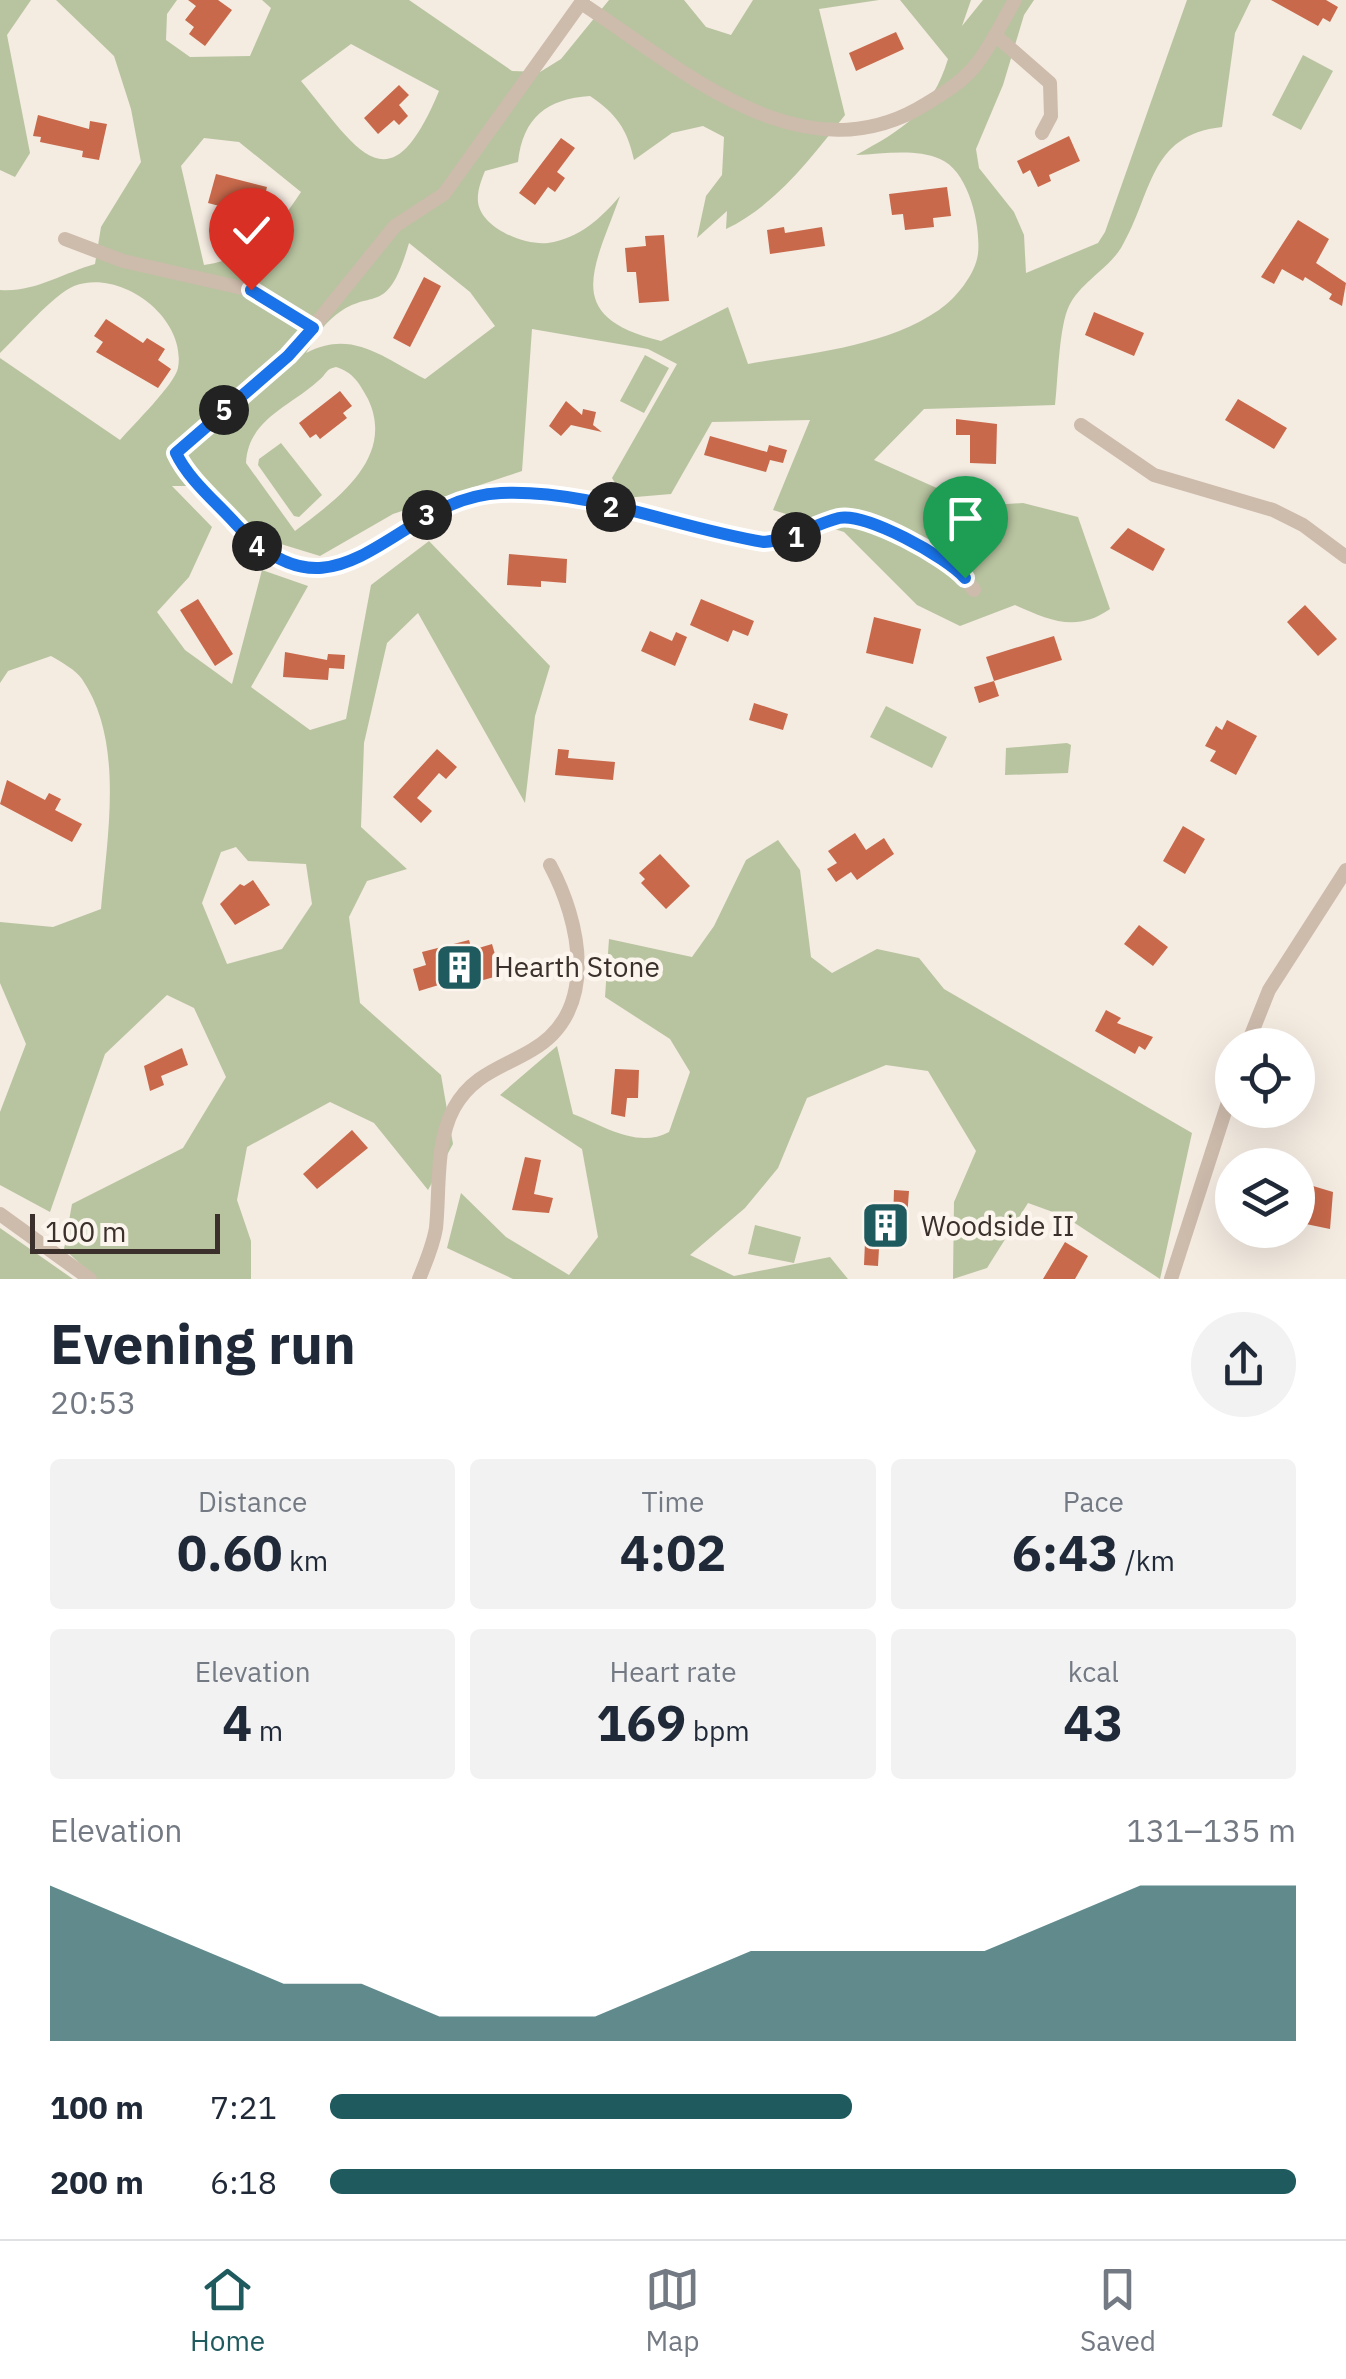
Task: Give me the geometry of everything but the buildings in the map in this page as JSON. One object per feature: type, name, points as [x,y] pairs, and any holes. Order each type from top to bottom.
[{"type":"street","points":[[974,590],[952,565],[858,518],[840,518],[787,540],[764,542],[541,492],[496,493],[464,500],[418,519],[360,560],[345,565],[301,566],[254,543],[176,453],[288,356],[395,226],[427,207],[451,185],[582,1],[727,98],[770,119],[830,132],[870,128],[916,110],[972,69],[1015,0]]},
{"type":"street","points":[[995,35],[1050,83],[1050,116],[1042,134]]},
{"type":"street","points":[[65,239],[123,261],[251,290],[313,328]]},
{"type":"street","points":[[1081,425],[1154,475],[1273,510],[1346,557]]},
{"type":"street","points":[[419,1279],[432,1245],[444,1142],[455,1107],[482,1076],[549,1038],[575,999],[578,972],[571,908],[550,865]]},
{"type":"street","points":[[1254,1028],[1269,990],[1346,870]]},
{"type":"street","points":[[1171,1279],[1220,1128]]},
{"type":"street","points":[[0,1214],[90,1279]]},
{"type":"green space","points":[[0,0],[31,0],[7,35],[30,153],[15,177],[0,170]]},
{"type":"green space","points":[[56,0],[177,0],[167,14],[166,40],[190,57],[250,56],[271,8],[262,0],[409,0],[512,71],[540,72],[561,59],[609,0],[684,0],[706,27],[731,35],[753,0],[879,0],[819,9],[845,115],[776,194],[726,229],[727,211],[697,238],[706,196],[722,175],[724,137],[703,126],[672,133],[634,160],[619,123],[590,96],[561,101],[540,113],[525,133],[518,162],[485,171],[482,179],[478,202],[487,220],[528,242],[548,243],[580,232],[620,196],[595,268],[593,287],[597,304],[629,331],[661,341],[728,307],[748,364],[846,347],[895,332],[939,310],[973,270],[978,254],[975,215],[966,187],[950,165],[920,154],[856,155],[913,118],[933,93],[948,59],[900,0],[971,0],[962,26],[983,0],[1034,0],[1024,15],[1003,85],[976,149],[979,168],[1014,212],[1024,235],[1026,273],[1098,243],[1105,232],[1187,0],[1251,0],[1235,33],[1222,127],[1198,132],[1166,155],[1121,248],[1069,306],[1061,340],[1055,405],[924,409],[874,460],[977,506],[1023,503],[1078,517],[1110,609],[1098,616],[1062,622],[1015,605],[960,626],[917,605],[844,532],[773,510],[810,420],[712,422],[671,494],[624,498],[612,478],[677,364],[648,349],[532,329],[522,471],[393,514],[320,556],[271,541],[191,486],[172,486],[212,527],[189,577],[157,612],[185,650],[232,684],[262,570],[308,586],[251,687],[310,730],[346,719],[371,585],[429,541],[550,666],[535,716],[525,803],[418,613],[387,643],[364,743],[361,827],[407,869],[367,881],[349,917],[360,1003],[441,1075],[453,1144],[428,1190],[374,1123],[330,1102],[247,1147],[237,1200],[251,1241],[251,1279],[97,1279],[64,1249],[72,1204],[183,1148],[226,1077],[194,1008],[167,995],[105,1054],[50,1212],[0,1185],[0,1112],[26,1044],[0,983],[0,922],[53,927],[101,909],[110,791],[104,731],[79,676],[51,656],[8,671],[0,683],[0,358],[120,440],[162,394],[178,368],[178,349],[161,315],[130,291],[92,282],[74,286],[57,297],[0,353],[0,290],[36,285],[95,264],[101,227],[141,162],[131,109],[114,56]],"holes":[[[351,44],[439,91],[421,128],[404,150],[388,159],[373,157],[357,146],[301,81]],[[204,138],[239,142],[301,192],[261,240],[236,256],[204,265],[181,166]],[[409,243],[470,292],[495,326],[425,379],[353,345],[323,346],[306,353],[329,321],[356,303],[384,293],[400,268]],[[336,367],[347,372],[362,388],[375,420],[374,440],[357,476],[328,506],[295,531],[246,463],[249,448],[263,424]],[[236,847],[248,861],[306,864],[312,904],[282,949],[227,964],[202,903],[221,852]]]},
{"type":"green space","points":[[1303,55],[1333,71],[1301,130],[1272,115]]},
{"type":"green space","points":[[645,355],[669,368],[644,413],[620,401]]},
{"type":"green space","points":[[281,443],[322,495],[299,517],[294,516],[258,465],[259,459]]},
{"type":"green space","points":[[886,706],[947,737],[932,768],[870,737]]},
{"type":"green space","points":[[1071,745],[1068,773],[1005,775],[1006,748]]},
{"type":"green space","points":[[778,840],[800,870],[811,957],[832,973],[877,949],[919,958],[944,989],[1192,1133],[1160,1279],[1064,1216],[1028,1203],[987,1268],[953,1279],[954,1202],[976,1151],[928,1071],[886,1065],[807,1098],[778,1168],[745,1208],[690,1255],[734,1276],[830,1257],[848,1279],[513,1279],[447,1248],[461,1193],[506,1237],[569,1275],[598,1237],[582,1149],[500,1095],[557,1046],[573,1114],[633,1137],[657,1137],[669,1132],[690,1072],[670,1039],[605,997],[609,939],[692,957],[714,926],[746,860]]},
{"type":"green space","points":[[755,1225],[801,1237],[794,1263],[748,1254]]},
{"type":"green space","points":[[0,1228],[73,1279],[0,1279]]},
{"type":"place","name":"Hearth Stone","points":[[459,967]]},
{"type":"place","name":"Woodside II","points":[[886,1226]]},
{"type":"route","points":[[251,290],[313,328],[288,356],[176,453],[254,543],[284,561],[318,568],[345,565],[372,553],[418,519],[449,505],[496,493],[541,492],[764,542],[787,540],[840,518],[858,518],[952,565],[965,578]]}]
